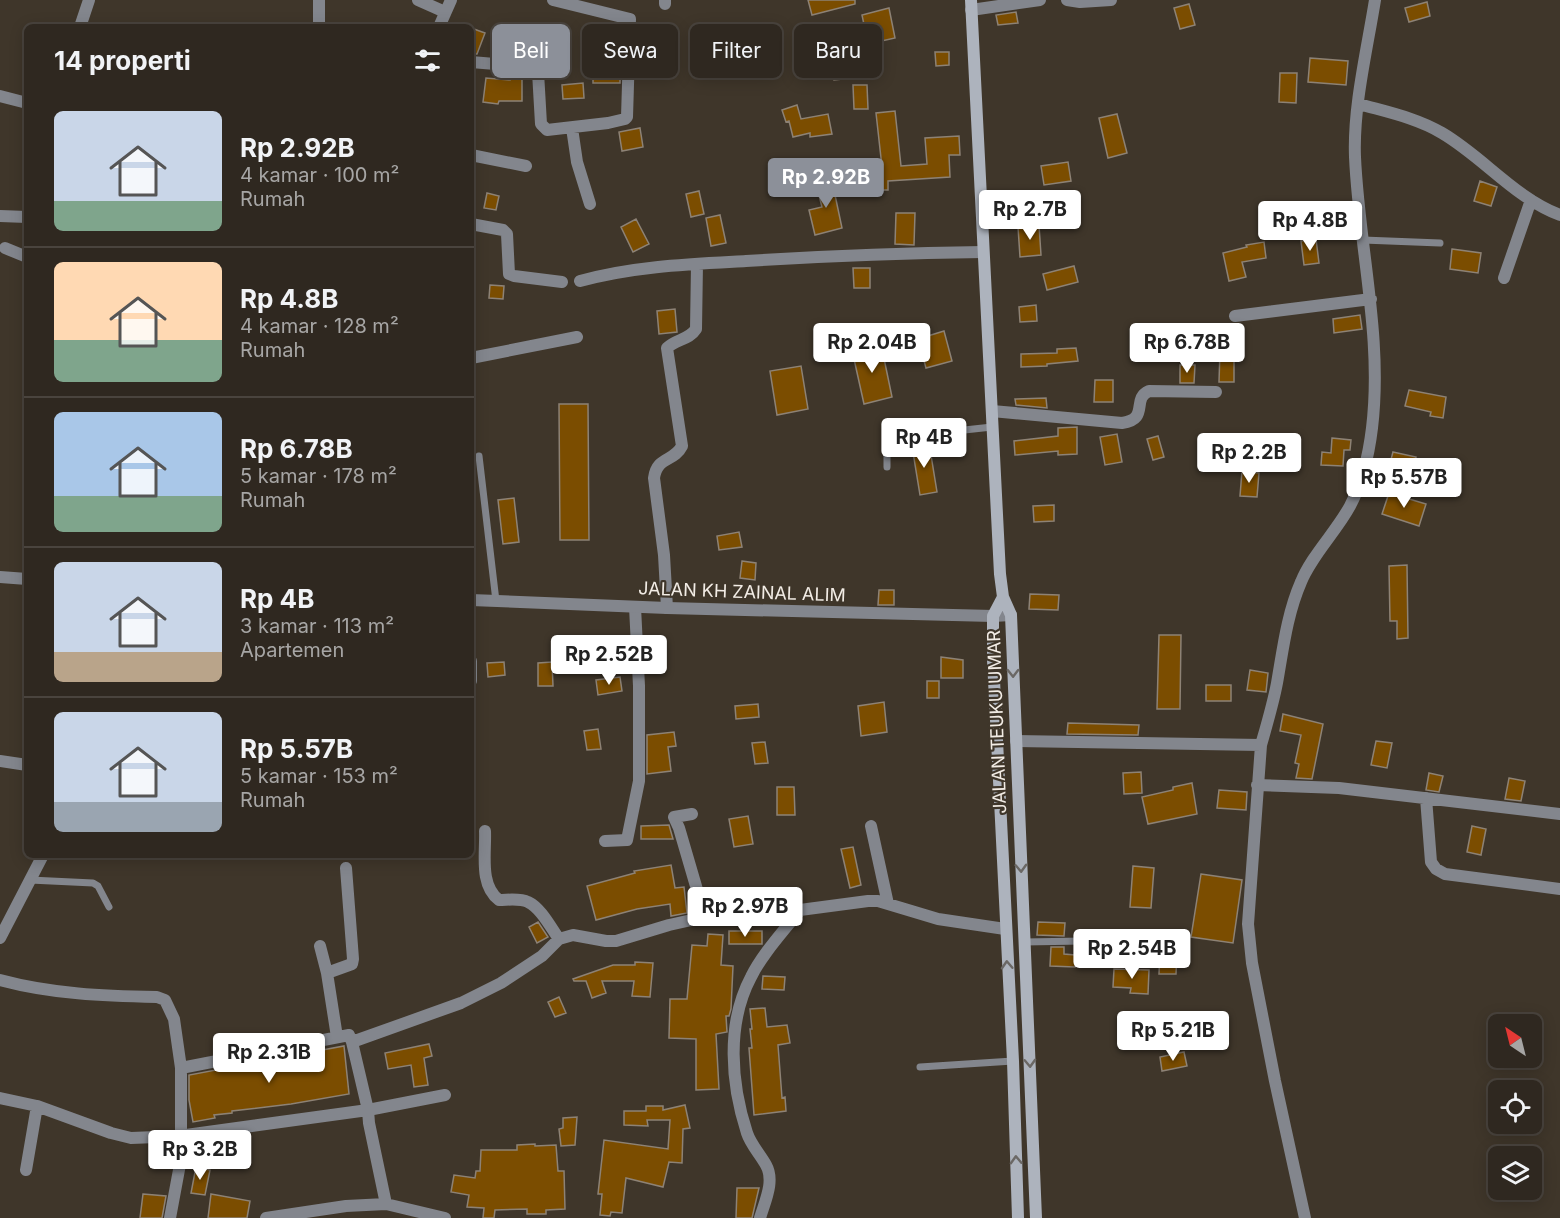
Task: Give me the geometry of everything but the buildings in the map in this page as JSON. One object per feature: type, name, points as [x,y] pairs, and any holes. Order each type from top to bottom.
[{"type":"main road","points":[[971,5],[992,427],[1003,597]]},
{"type":"main road","name":"JALAN TEUKU UMAR","points":[[1003,597],[1011,615],[1036,1218]]},
{"type":"main road","name":"JALAN TEUKU UMAR","points":[[1003,597],[993,616],[1018,1218]]},
{"type":"main road","points":[[1009,1002],[1027,1000]]},
{"type":"street","points":[[81,24],[89,0]]},
{"type":"street","points":[[319,0],[319,24]]},
{"type":"street","points":[[418,0],[445,12]]},
{"type":"street","points":[[440,24],[451,0]]},
{"type":"street","points":[[474,62],[532,66],[536,69],[543,128],[547,130],[608,123],[627,118],[631,21],[629,18],[553,0]]},
{"type":"street","points":[[971,5],[1040,0]]},
{"type":"street","points":[[1067,0],[1080,2],[1111,0]]},
{"type":"street","points":[[1305,1218],[1252,963],[1248,924],[1261,744],[1276,686],[1290,609],[1302,579],[1351,506],[1361,478],[1372,430],[1376,382],[1371,299],[1355,154],[1359,104],[1375,0]]},
{"type":"street","points":[[0,96],[24,102]]},
{"type":"street","points":[[1359,104],[1417,121],[1442,133],[1531,200],[1560,215]]},
{"type":"street","points":[[572,128],[577,162],[590,204]]},
{"type":"street","points":[[474,156],[526,166]]},
{"type":"street","points":[[1504,278],[1531,200]]},
{"type":"street","points":[[0,216],[24,217]]},
{"type":"street","points":[[474,225],[503,230],[507,234],[508,274],[562,282]]},
{"type":"street","points":[[5,248],[24,256]]},
{"type":"street","points":[[580,281],[620,272],[697,264],[879,254],[983,252]]},
{"type":"street","points":[[667,608],[664,555],[654,478],[655,469],[660,463],[676,453],[682,446],[667,348],[687,338],[696,329],[697,264]]},
{"type":"street","points":[[1235,316],[1371,299]]},
{"type":"street","points":[[474,357],[577,337]]},
{"type":"street","points":[[992,411],[1122,423],[1134,420],[1139,414],[1141,398],[1149,391],[1216,392]]},
{"type":"street","points":[[0,578],[24,579]]},
{"type":"street","name":"JALAN KH ZAINAL ALIM","points":[[474,600],[667,608],[1011,615]]},
{"type":"street","points":[[605,841],[627,840],[639,781],[639,686],[635,607]]},
{"type":"street","points":[[1016,741],[1261,744]]},
{"type":"street","points":[[0,761],[24,765]]},
{"type":"street","points":[[1257,785],[1338,788],[1560,814]]},
{"type":"street","points":[[1426,798],[1431,862],[1436,869],[1445,874],[1560,889]]},
{"type":"street","points":[[692,814],[674,817],[705,916]]},
{"type":"street","points":[[871,826],[888,904]]},
{"type":"street","points":[[485,831],[488,889],[499,900],[529,902],[559,939]]},
{"type":"street","points":[[0,938],[41,858]]},
{"type":"street","points":[[327,973],[347,967],[352,964],[353,959],[346,868]]},
{"type":"street","points":[[352,1042],[461,1003],[501,983],[542,956],[559,939],[573,934],[616,941],[705,916],[800,910],[868,901],[888,904],[938,919],[1005,929]]},
{"type":"street","points":[[760,1218],[770,1175],[767,1166],[750,1141],[738,1101],[734,1068],[738,1005],[751,976],[800,910]]},
{"type":"street","points":[[320,946],[327,973],[337,1037]]},
{"type":"street","points":[[0,980],[34,989],[95,996],[157,997],[165,1000],[174,1018],[181,1068],[181,1159],[170,1218]]},
{"type":"street","points":[[181,1068],[348,1035],[352,1042],[368,1110],[386,1204]]},
{"type":"street","points":[[0,1098],[37,1107],[131,1138],[182,1136],[368,1110],[445,1095]]},
{"type":"street","points":[[26,1170],[37,1107]]},
{"type":"street","points":[[266,1218],[346,1206],[386,1204],[438,1217]]},
{"type":"lane","points":[[1363,240],[1440,243]]},
{"type":"lane","points":[[887,466],[887,446],[891,438],[992,427]]},
{"type":"lane","points":[[479,456],[496,601]]},
{"type":"lane","points":[[30,880],[93,883],[98,886],[109,907]]},
{"type":"lane","points":[[1024,942],[1142,940]]},
{"type":"lane","points":[[920,1067],[1013,1061]]}]
